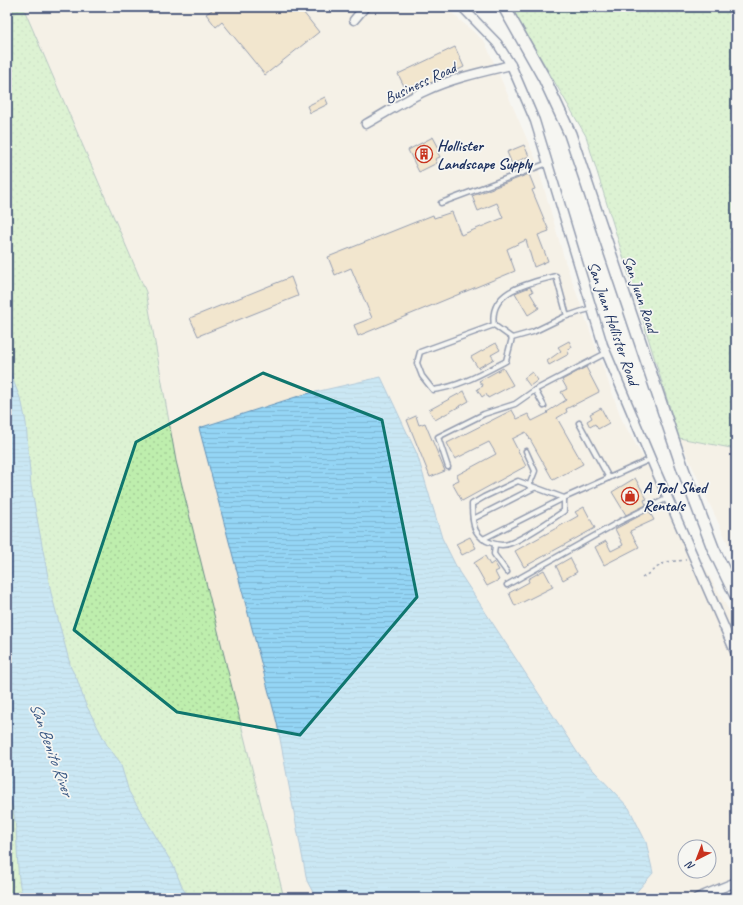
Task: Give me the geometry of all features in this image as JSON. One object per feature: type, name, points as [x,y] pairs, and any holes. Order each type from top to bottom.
[{"type":"main road","name":"San Juan Road","points":[[504,7],[544,78],[570,134],[683,469],[713,548],[736,596]]},
{"type":"street","points":[[354,20],[365,7]]},
{"type":"street","name":"San Juan Hollister Road","points":[[462,7],[497,42],[511,65],[535,121],[606,352],[736,654]]},
{"type":"street","name":"Business Road","points":[[366,124],[410,99],[442,84],[470,74],[511,65]]},
{"type":"street","points":[[697,898],[736,882]]},
{"type":"lane","points":[[441,203],[548,163]]},
{"type":"lane","points":[[512,338],[494,325],[494,309],[503,295],[532,283],[556,276],[567,316]]},
{"type":"lane","points":[[512,338],[533,332],[567,316],[592,308]]},
{"type":"lane","points":[[494,325],[420,352],[417,363],[422,376],[433,390],[470,380],[506,361],[512,338]]},
{"type":"lane","points":[[448,467],[438,437],[484,414],[515,404],[535,390],[606,352]]},
{"type":"lane","points":[[535,390],[544,406]]},
{"type":"lane","points":[[580,423],[609,478]]},
{"type":"lane","points":[[526,451],[535,471],[532,487]]},
{"type":"lane","points":[[483,539],[564,498],[651,459]]},
{"type":"lane","points":[[518,481],[564,498],[564,511],[510,544],[495,545],[483,539],[476,532],[472,504],[484,496],[518,481]]},
{"type":"lane","points":[[473,519],[532,487]]},
{"type":"lane","points":[[507,585],[619,522],[668,498]]},
{"type":"lane","points":[[495,545],[494,554],[507,572]]},
{"type":"path","points":[[642,578],[665,562],[695,559]]},
{"type":"highlighted area","points":[[263,373],[382,420],[417,597],[300,735],[177,712],[74,630],[136,442]]},
{"type":"shaded area","points":[[23,7],[445,7],[485,42],[536,160],[565,261],[622,420],[736,623],[736,887],[707,898],[284,898],[176,461],[146,292]]},
{"type":"shaded area","points":[[679,438],[736,449],[736,561]]},
{"type":"green space","points":[[7,7],[23,7],[146,292],[176,461],[284,898],[7,898]]},
{"type":"green space","points":[[511,7],[736,7],[736,449],[679,438],[586,136]]},
{"type":"water","name":"San Benito River","points":[[7,348],[11,375],[22,403],[26,423],[31,486],[51,593],[71,668],[77,679],[85,703],[108,747],[120,762],[129,792],[173,865],[183,889],[190,898],[23,898],[18,873],[16,830],[12,804],[7,793]]},
{"type":"water","points":[[381,377],[417,454],[442,538],[459,572],[579,755],[629,808],[646,842],[653,873],[631,898],[316,898],[307,881],[277,723],[199,428],[302,395]]},
{"type":"building","points":[[210,7],[299,7],[319,32],[265,75],[222,22],[216,27],[206,14],[212,10]]},
{"type":"building","points":[[455,47],[464,67],[408,94],[398,74]]},
{"type":"building","points":[[325,97],[328,104],[310,113],[307,106]]},
{"type":"building","name":"Hollister Landscape Supply","points":[[433,137],[440,150],[437,151],[440,157],[435,159],[437,163],[419,172],[408,150]]},
{"type":"building","points":[[524,145],[529,156],[512,164],[507,152]]},
{"type":"building","points":[[529,174],[535,189],[532,190],[549,231],[538,235],[548,261],[534,267],[526,240],[507,249],[515,271],[358,336],[354,325],[372,318],[351,268],[335,275],[328,257],[433,215],[434,218],[452,212],[461,235],[503,218],[497,203],[478,211],[472,196]]},
{"type":"building","points":[[291,277],[298,296],[198,336],[190,318]]},
{"type":"building","points":[[530,287],[533,292],[530,293],[539,308],[528,315],[515,293]]},
{"type":"building","points":[[569,341],[572,347],[567,350],[569,354],[549,365],[547,361],[561,351],[558,347]]},
{"type":"building","points":[[496,343],[500,350],[491,355],[494,359],[478,368],[471,357]]},
{"type":"building","points":[[586,367],[599,392],[566,409],[567,412],[557,418],[583,464],[553,480],[526,432],[512,439],[526,466],[462,501],[452,483],[459,480],[457,475],[496,454],[489,442],[455,459],[447,443],[512,410],[517,419],[528,414],[532,421],[548,413],[547,412],[566,400],[561,392],[567,389],[562,380]]},
{"type":"building","points":[[503,368],[513,385],[488,398],[486,394],[482,397],[477,389],[483,386],[479,381]]},
{"type":"building","points":[[532,372],[538,380],[530,386],[524,378]]},
{"type":"building","points":[[464,391],[469,401],[435,420],[429,410]]},
{"type":"building","points":[[601,408],[609,423],[598,429],[595,424],[590,427],[587,421],[592,418],[590,414]]},
{"type":"building","points":[[416,416],[419,425],[425,423],[445,471],[430,477],[407,420]]},
{"type":"building","name":"A Tool Shed Rentals","points":[[635,478],[647,499],[644,500],[646,505],[626,515],[612,492]]},
{"type":"building","points":[[584,507],[595,528],[524,567],[515,551],[578,516],[575,512]]},
{"type":"building","points":[[649,511],[654,520],[630,531],[639,547],[604,565],[595,547],[606,541],[611,551],[623,545],[615,529]]},
{"type":"building","points":[[470,537],[476,548],[462,555],[456,544]]},
{"type":"building","points":[[485,556],[490,565],[494,562],[499,570],[495,572],[499,580],[487,586],[474,563]]},
{"type":"building","points":[[570,558],[577,572],[563,580],[556,566]]},
{"type":"building","points":[[544,570],[553,587],[515,606],[509,593],[529,582],[528,579]]},
{"type":"place","name":"Hollister Landscape Supply","points":[[424,154]]},
{"type":"place","name":"A Tool Shed Rentals","points":[[630,496]]}]
